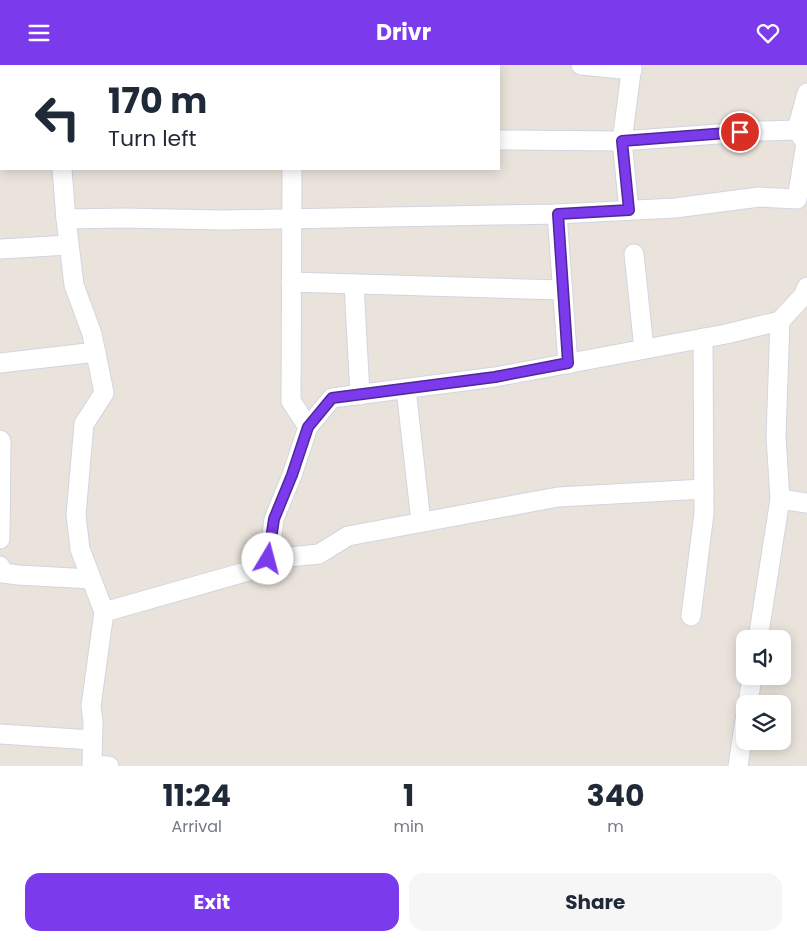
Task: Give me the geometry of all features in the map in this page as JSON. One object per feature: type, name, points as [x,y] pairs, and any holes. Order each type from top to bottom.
[{"type":"street","points":[[581,65],[632,67],[622,141],[629,210]]},
{"type":"street","points":[[66,219],[124,217],[221,220],[558,214],[675,208],[759,197],[797,199],[806,143],[797,130],[807,93]]},
{"type":"street","points":[[500,140],[622,141],[797,130]]},
{"type":"street","points":[[62,170],[74,285],[92,334],[104,393],[84,424],[76,515],[80,549],[104,612],[91,706],[92,765],[109,766]]},
{"type":"street","points":[[292,170],[291,401],[308,427]]},
{"type":"street","points":[[558,214],[568,363]]},
{"type":"street","points":[[0,249],[69,245]]},
{"type":"street","points":[[634,254],[644,349]]},
{"type":"street","points":[[292,282],[563,290]]},
{"type":"street","points":[[354,284],[360,395]]},
{"type":"street","points":[[268,559],[274,519],[292,475],[308,427],[332,398],[495,377],[703,338],[780,321],[806,294]]},
{"type":"street","points":[[759,630],[780,499],[776,437],[780,321]]},
{"type":"street","points":[[691,616],[704,513],[703,338]]},
{"type":"street","points":[[0,363],[96,352]]},
{"type":"street","points":[[406,389],[420,522]]},
{"type":"street","points":[[0,440],[2,441],[0,539]]},
{"type":"street","points":[[104,612],[256,569],[268,559],[319,554],[348,536],[558,497],[704,489]]},
{"type":"street","points":[[780,499],[807,503]]},
{"type":"street","points":[[0,566],[3,573],[91,579]]},
{"type":"street","points":[[0,734],[92,740]]},
{"type":"street","points":[[738,766],[740,750]]},
{"type":"route","points":[[268,559],[274,519],[292,475],[308,427],[332,398],[495,377],[568,363],[558,214],[629,210],[622,141],[740,132]]}]
